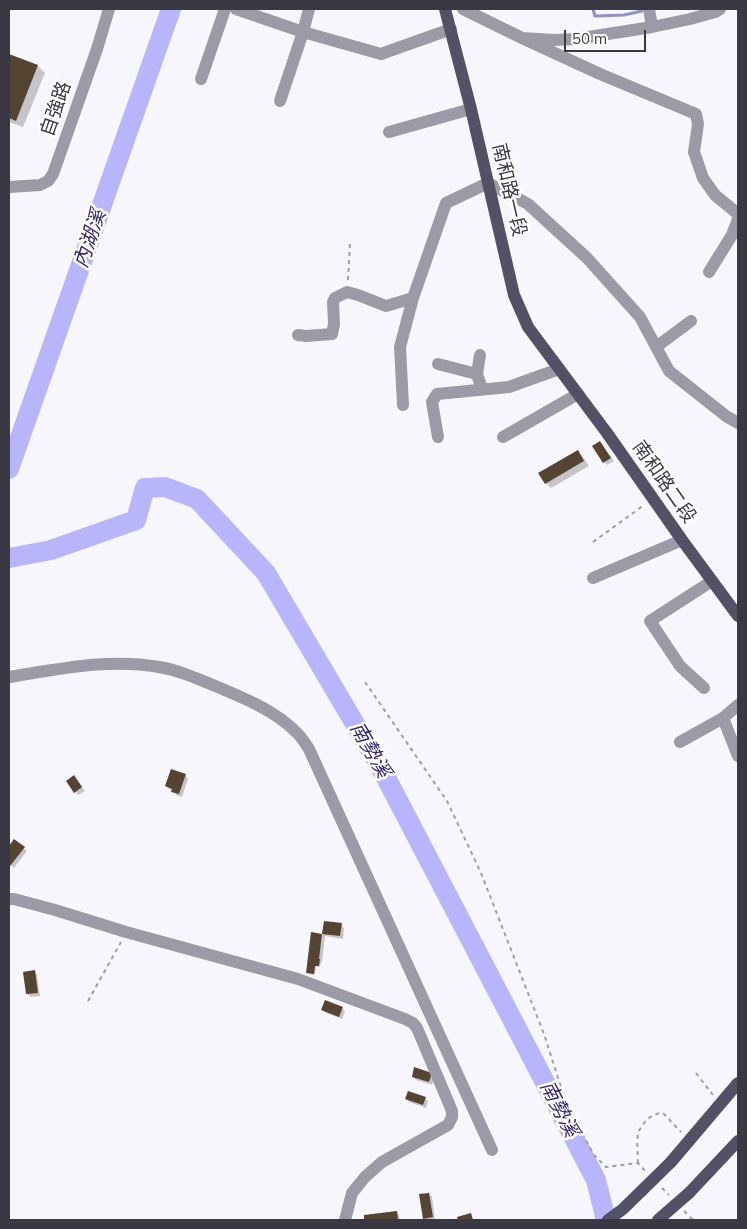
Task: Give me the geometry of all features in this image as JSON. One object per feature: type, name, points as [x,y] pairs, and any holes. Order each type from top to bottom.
[{"type":"main road","name":"南和路一段","points":[[445,9],[471,109],[514,295],[528,327],[559,369]]},
{"type":"main road","name":"南和路二段","points":[[559,369],[738,616]]},
{"type":"main road","points":[[608,1220],[623,1209],[671,1162],[738,1083]]},
{"type":"main road","points":[[658,1220],[689,1193],[738,1142]]},
{"type":"street","name":"自強路","points":[[9,187],[40,185],[48,181],[53,174],[109,9]]},
{"type":"street","points":[[201,79],[225,9]]},
{"type":"street","points":[[236,9],[303,32],[381,54],[450,29]]},
{"type":"street","points":[[280,101],[309,9]]},
{"type":"street","points":[[463,9],[482,13],[506,31],[600,74],[696,114],[698,124],[694,152],[703,178],[716,195],[738,214]]},
{"type":"street","points":[[649,9],[652,27]]},
{"type":"street","points":[[522,38],[576,39],[652,27],[690,19],[720,9]]},
{"type":"street","points":[[389,132],[471,109]]},
{"type":"street","points":[[403,404],[400,348],[413,298],[446,203],[488,183],[528,204],[587,258],[640,317],[669,371],[726,416],[738,423]]},
{"type":"street","points":[[709,272],[732,235],[738,219]]},
{"type":"street","points":[[298,335],[332,334],[334,324],[333,302],[335,298],[347,292],[386,306],[413,298]]},
{"type":"street","points":[[656,347],[691,321]]},
{"type":"street","points":[[480,355],[477,374],[482,389]]},
{"type":"street","points":[[438,364],[477,374]]},
{"type":"street","points":[[438,437],[432,402],[437,394],[509,387],[559,369]]},
{"type":"street","points":[[504,436],[578,394]]},
{"type":"street","points":[[593,578],[682,540]]},
{"type":"street","points":[[704,688],[680,666],[650,621],[712,581]]},
{"type":"street","points":[[9,677],[114,663],[159,667],[180,672],[248,700],[283,720],[296,732],[309,749],[492,1150]]},
{"type":"street","points":[[680,742],[722,718],[738,705]]},
{"type":"street","points":[[722,718],[738,756]]},
{"type":"street","points":[[9,899],[55,910],[126,932],[298,979],[413,1023],[417,1028],[452,1111],[452,1117],[448,1125],[382,1162],[365,1177],[352,1193],[345,1220]]},
{"type":"path","points":[[347,292],[350,244]]},
{"type":"path","points":[[593,542],[653,499]]},
{"type":"path","points":[[365,682],[451,810],[481,873],[544,1034],[567,1106],[594,1155],[606,1166],[638,1163]]},
{"type":"path","points":[[88,1001],[126,932]]},
{"type":"path","points":[[696,1073],[721,1105]]},
{"type":"path","points":[[652,1177],[638,1163],[639,1132],[650,1116],[663,1112],[689,1140]]},
{"type":"path","points":[[658,1184],[672,1199]]},
{"type":"path","points":[[679,1206],[693,1220]]},
{"type":"building","points":[[9,54],[38,65],[16,121],[9,118]]},
{"type":"building","points":[[600,441],[611,458],[603,463],[592,446]]},
{"type":"building","points":[[578,450],[584,461],[545,484],[538,473]]},
{"type":"building","points":[[171,769],[186,774],[179,794],[171,792],[172,789],[165,786]]},
{"type":"building","points":[[74,775],[82,787],[74,793],[66,781]]},
{"type":"building","points":[[14,839],[25,847],[10,866],[9,846]]},
{"type":"building","points":[[324,921],[342,923],[340,936],[322,934]]},
{"type":"building","points":[[311,932],[322,934],[319,966],[315,966],[314,974],[306,973]]},
{"type":"building","points":[[35,970],[38,993],[26,994],[23,972]]},
{"type":"building","points":[[325,1000],[343,1007],[339,1017],[321,1010]]},
{"type":"building","points":[[414,1067],[432,1073],[429,1082],[412,1077]]},
{"type":"building","points":[[408,1091],[426,1097],[423,1105],[405,1099]]},
{"type":"building","points":[[429,1193],[433,1217],[423,1219],[419,1194]]},
{"type":"building","points":[[397,1211],[398,1220],[364,1220],[364,1215]]},
{"type":"building","points":[[471,1213],[473,1220],[458,1220],[457,1217]]},
{"type":"waterway","name":"內湖溪","points":[[9,469],[171,9]]},
{"type":"waterway","points":[[593,9],[595,16],[624,15],[642,11]]},
{"type":"waterway","name":"南勢溪","points":[[9,558],[51,550],[136,520],[145,488],[165,487],[197,499],[266,573],[381,768],[596,1180],[606,1220]]}]
